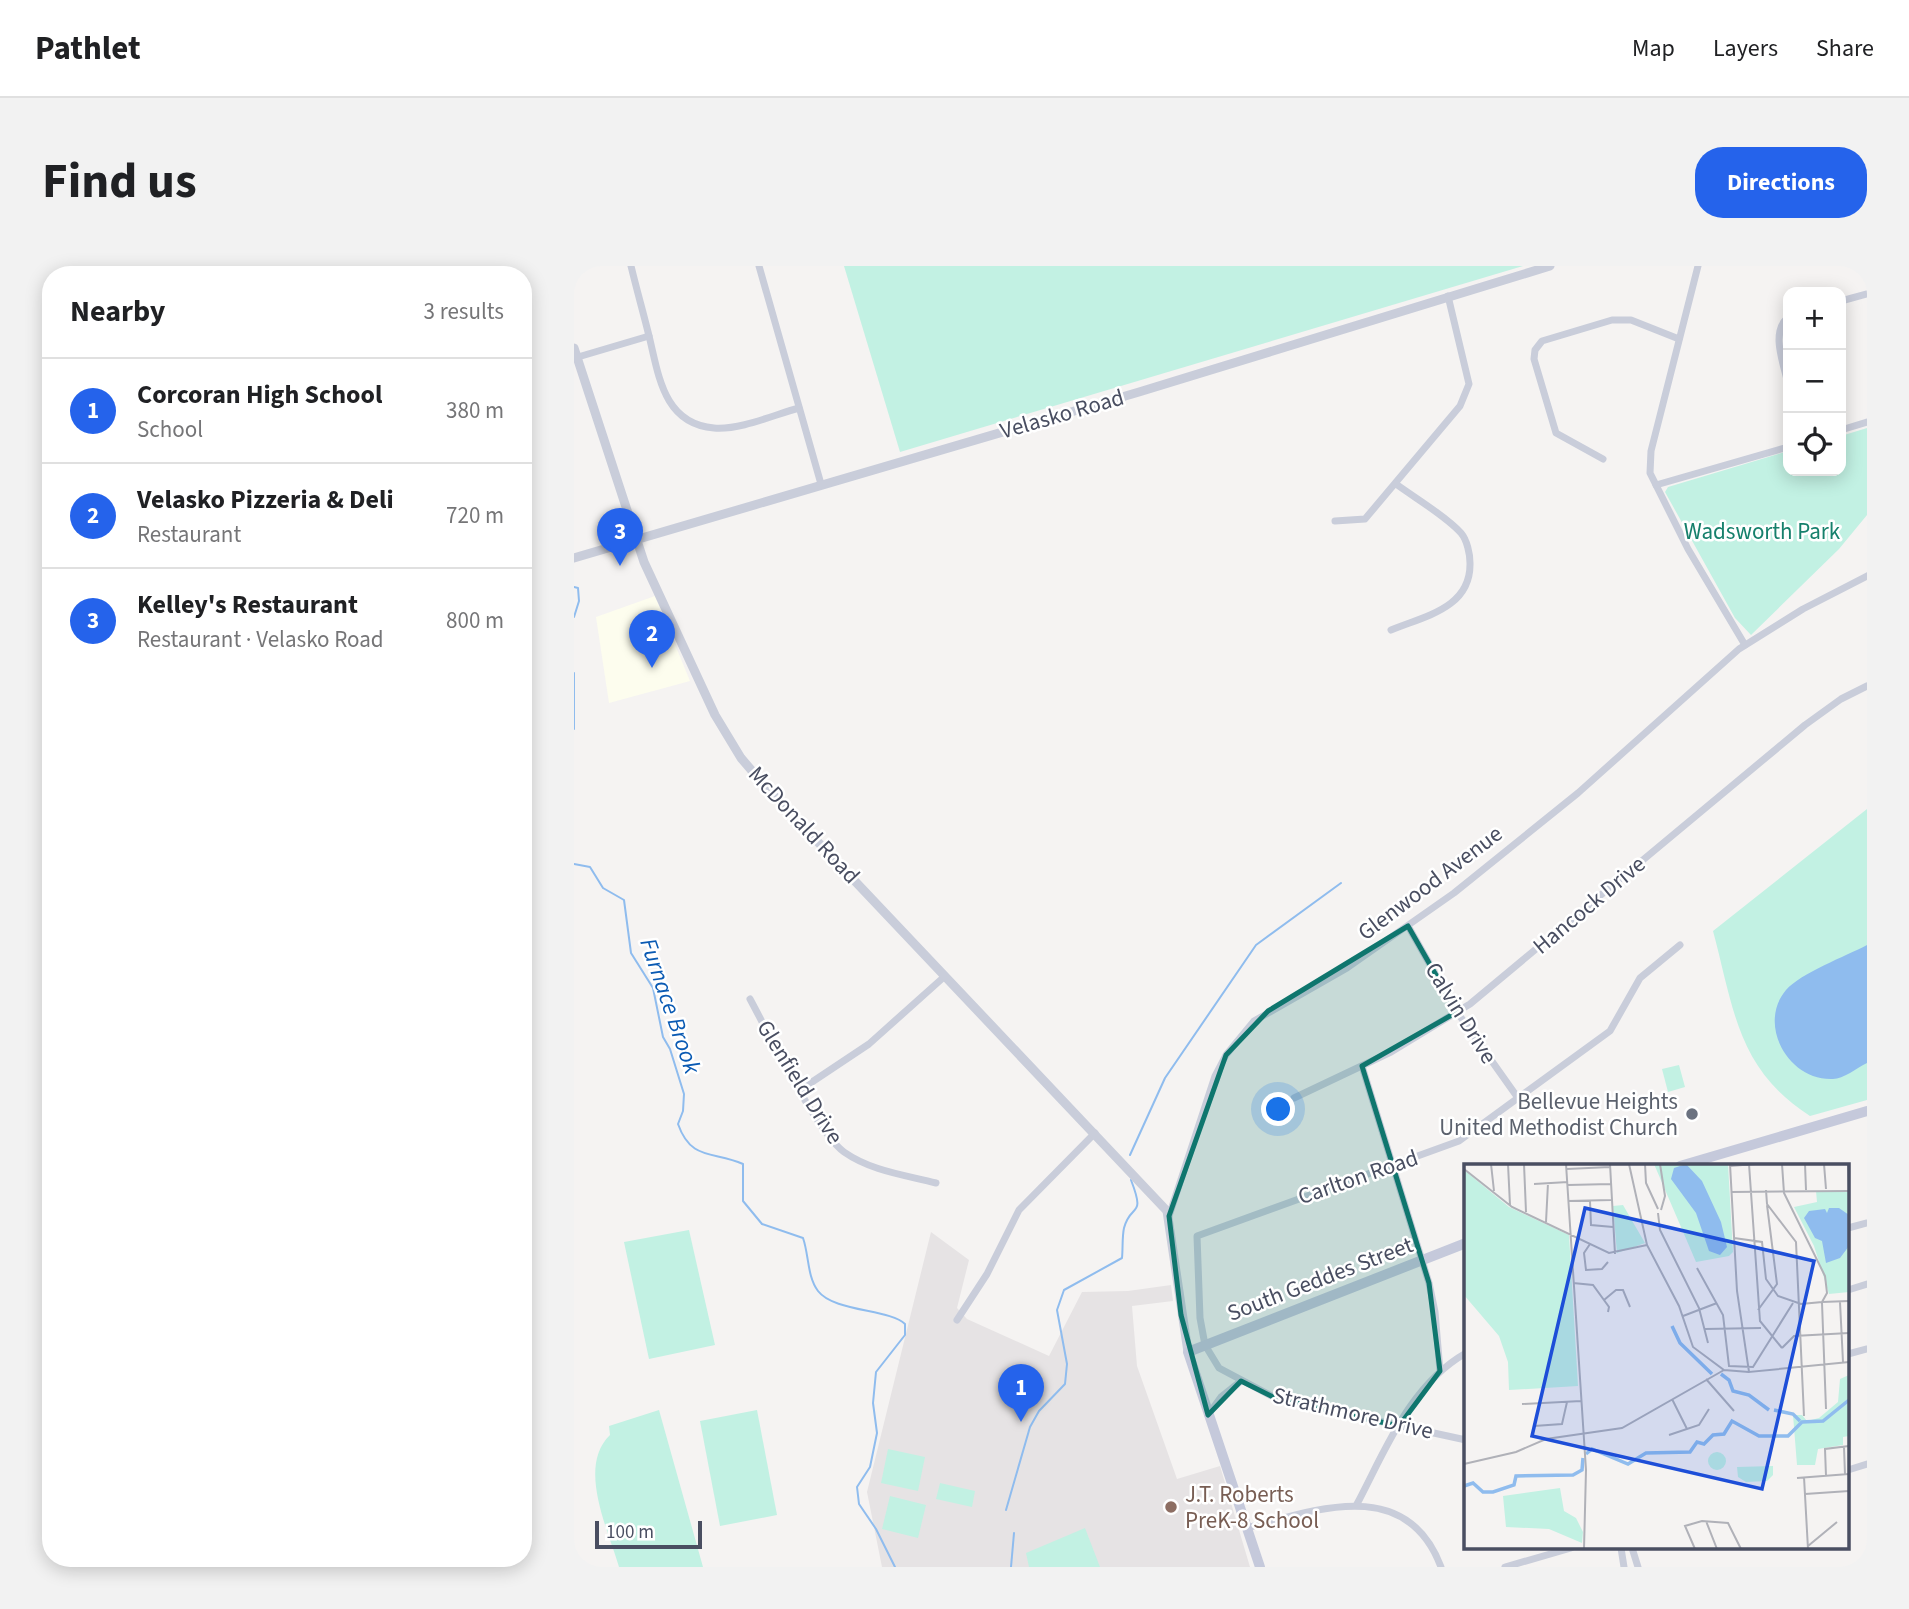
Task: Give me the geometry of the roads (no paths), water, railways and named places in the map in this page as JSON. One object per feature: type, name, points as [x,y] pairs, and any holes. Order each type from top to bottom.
[{"type":"main road","points":[[1687,1164],[1867,1111]]},
{"type":"main road","name":"South Geddes Street","points":[[1188,1352],[1464,1244]]},
{"type":"main road","name":"Glenwood Avenue","points":[[1188,1352],[1260,1567]]},
{"type":"street","points":[[631,266],[662,392],[677,412],[689,420],[715,428],[730,427],[799,408]]},
{"type":"street","points":[[759,266],[821,484]]},
{"type":"street","name":"Velasko Road","points":[[574,558],[1139,392],[1550,266]]},
{"type":"street","points":[[1698,266],[1651,451],[1650,473],[1688,550],[1745,645]]},
{"type":"street","points":[[1846,300],[1867,294]]},
{"type":"street","points":[[1335,521],[1365,519],[1460,406],[1469,384],[1448,296]]},
{"type":"street","points":[[1603,459],[1556,433],[1534,359],[1535,350],[1542,341],[1585,327],[1624,319],[1679,339]]},
{"type":"street","points":[[1783,323],[1779,338],[1783,358]]},
{"type":"street","points":[[576,353],[649,336]]},
{"type":"street","name":"McDonald Road","points":[[576,353],[636,538],[694,672],[741,758],[1161,1203],[1169,1216]]},
{"type":"street","points":[[1846,428],[1867,422]]},
{"type":"street","points":[[1656,485],[1783,448]]},
{"type":"street","points":[[1391,629],[1447,608],[1462,594],[1471,575],[1470,555],[1462,534],[1396,484]]},
{"type":"street","name":"Glenwood Avenue","points":[[1188,1352],[1169,1216],[1215,1076],[1239,1037],[1268,1011],[1347,968],[1408,926],[1578,793],[1745,645],[1803,609],[1867,576]]},
{"type":"street","name":"Hancock Drive","points":[[1294,1098],[1362,1066],[1457,1013],[1490,990],[1805,725],[1841,699],[1867,687]]},
{"type":"street","name":"Calvin Drive","points":[[1408,926],[1457,1013],[1518,1098]]},
{"type":"street","name":"Carlton Road","points":[[1205,1345],[1195,1248],[1199,1234],[1459,1141],[1610,1031],[1640,978],[1680,945]]},
{"type":"street","points":[[800,1090],[869,1044],[945,976]]},
{"type":"street","name":"Glenfield Drive","points":[[750,999],[800,1090],[841,1150],[871,1167],[936,1183]]},
{"type":"street","points":[[1362,1066],[1435,1312],[1440,1371]]},
{"type":"street","points":[[957,1320],[987,1274],[1019,1210],[1095,1133]]},
{"type":"street","points":[[1850,1227],[1867,1223]]},
{"type":"street","points":[[1850,1289],[1867,1284]]},
{"type":"street","name":"Strathmore Drive","points":[[1205,1345],[1213,1362],[1241,1381],[1277,1399],[1464,1440]]},
{"type":"street","points":[[1850,1353],[1867,1349]]},
{"type":"street","points":[[1357,1504],[1420,1390],[1440,1371],[1464,1354]]},
{"type":"street","points":[[1208,1415],[1221,1397],[1241,1381]]},
{"type":"street","points":[[1850,1469],[1867,1464]]},
{"type":"street","points":[[1247,1528],[1338,1505],[1357,1504],[1390,1512],[1416,1527],[1436,1552],[1441,1567]]},
{"type":"street","points":[[1505,1567],[1564,1550]]},
{"type":"street","points":[[1633,1550],[1638,1567]]},
{"type":"water","points":[[1867,945],[1867,1063],[1837,1079],[1817,1077],[1803,1071],[1791,1061],[1776,1034],[1778,1004],[1786,990],[1802,977]]},
{"type":"waterway","name":"Furnace Brook","points":[[574,587],[578,588],[579,601],[574,617]]},
{"type":"waterway","name":"Furnace Brook","points":[[574,673],[574,729]]},
{"type":"waterway","name":"Furnace Brook","points":[[574,864],[590,867],[603,888],[624,900],[631,953],[653,988],[663,1037],[670,1049],[684,1094],[683,1111],[678,1124],[683,1136],[689,1144],[704,1153],[743,1164],[743,1201],[762,1224],[803,1238],[814,1285],[826,1298],[849,1307],[887,1315],[905,1324],[905,1335],[876,1372],[873,1403],[877,1433],[870,1467],[857,1487],[859,1504],[876,1529],[895,1567]]},
{"type":"waterway","points":[[1130,1155],[1165,1078],[1256,945],[1341,883]]},
{"type":"waterway","points":[[1006,1510],[1030,1427],[1039,1411],[1065,1384],[1067,1364],[1057,1310],[1064,1290],[1122,1258],[1124,1228],[1137,1205],[1131,1180]]},
{"type":"waterway","points":[[1011,1567],[1014,1533]]},
{"type":"place","name":"Kelley's Restaurant","points":[[620,566]]},
{"type":"place","name":"Velasko Pizzeria & Deli","points":[[652,668]]},
{"type":"place","name":"Bellevue Heights United Methodist Church","points":[[1692,1114]]},
{"type":"place","name":"Corcoran High School","points":[[1021,1422]]},
{"type":"place","name":"J.T. Roberts PreK-8 School","points":[[1171,1507]]},
{"type":"park label","name":"Wadsworth Park","points":[[1762,531]]}]
